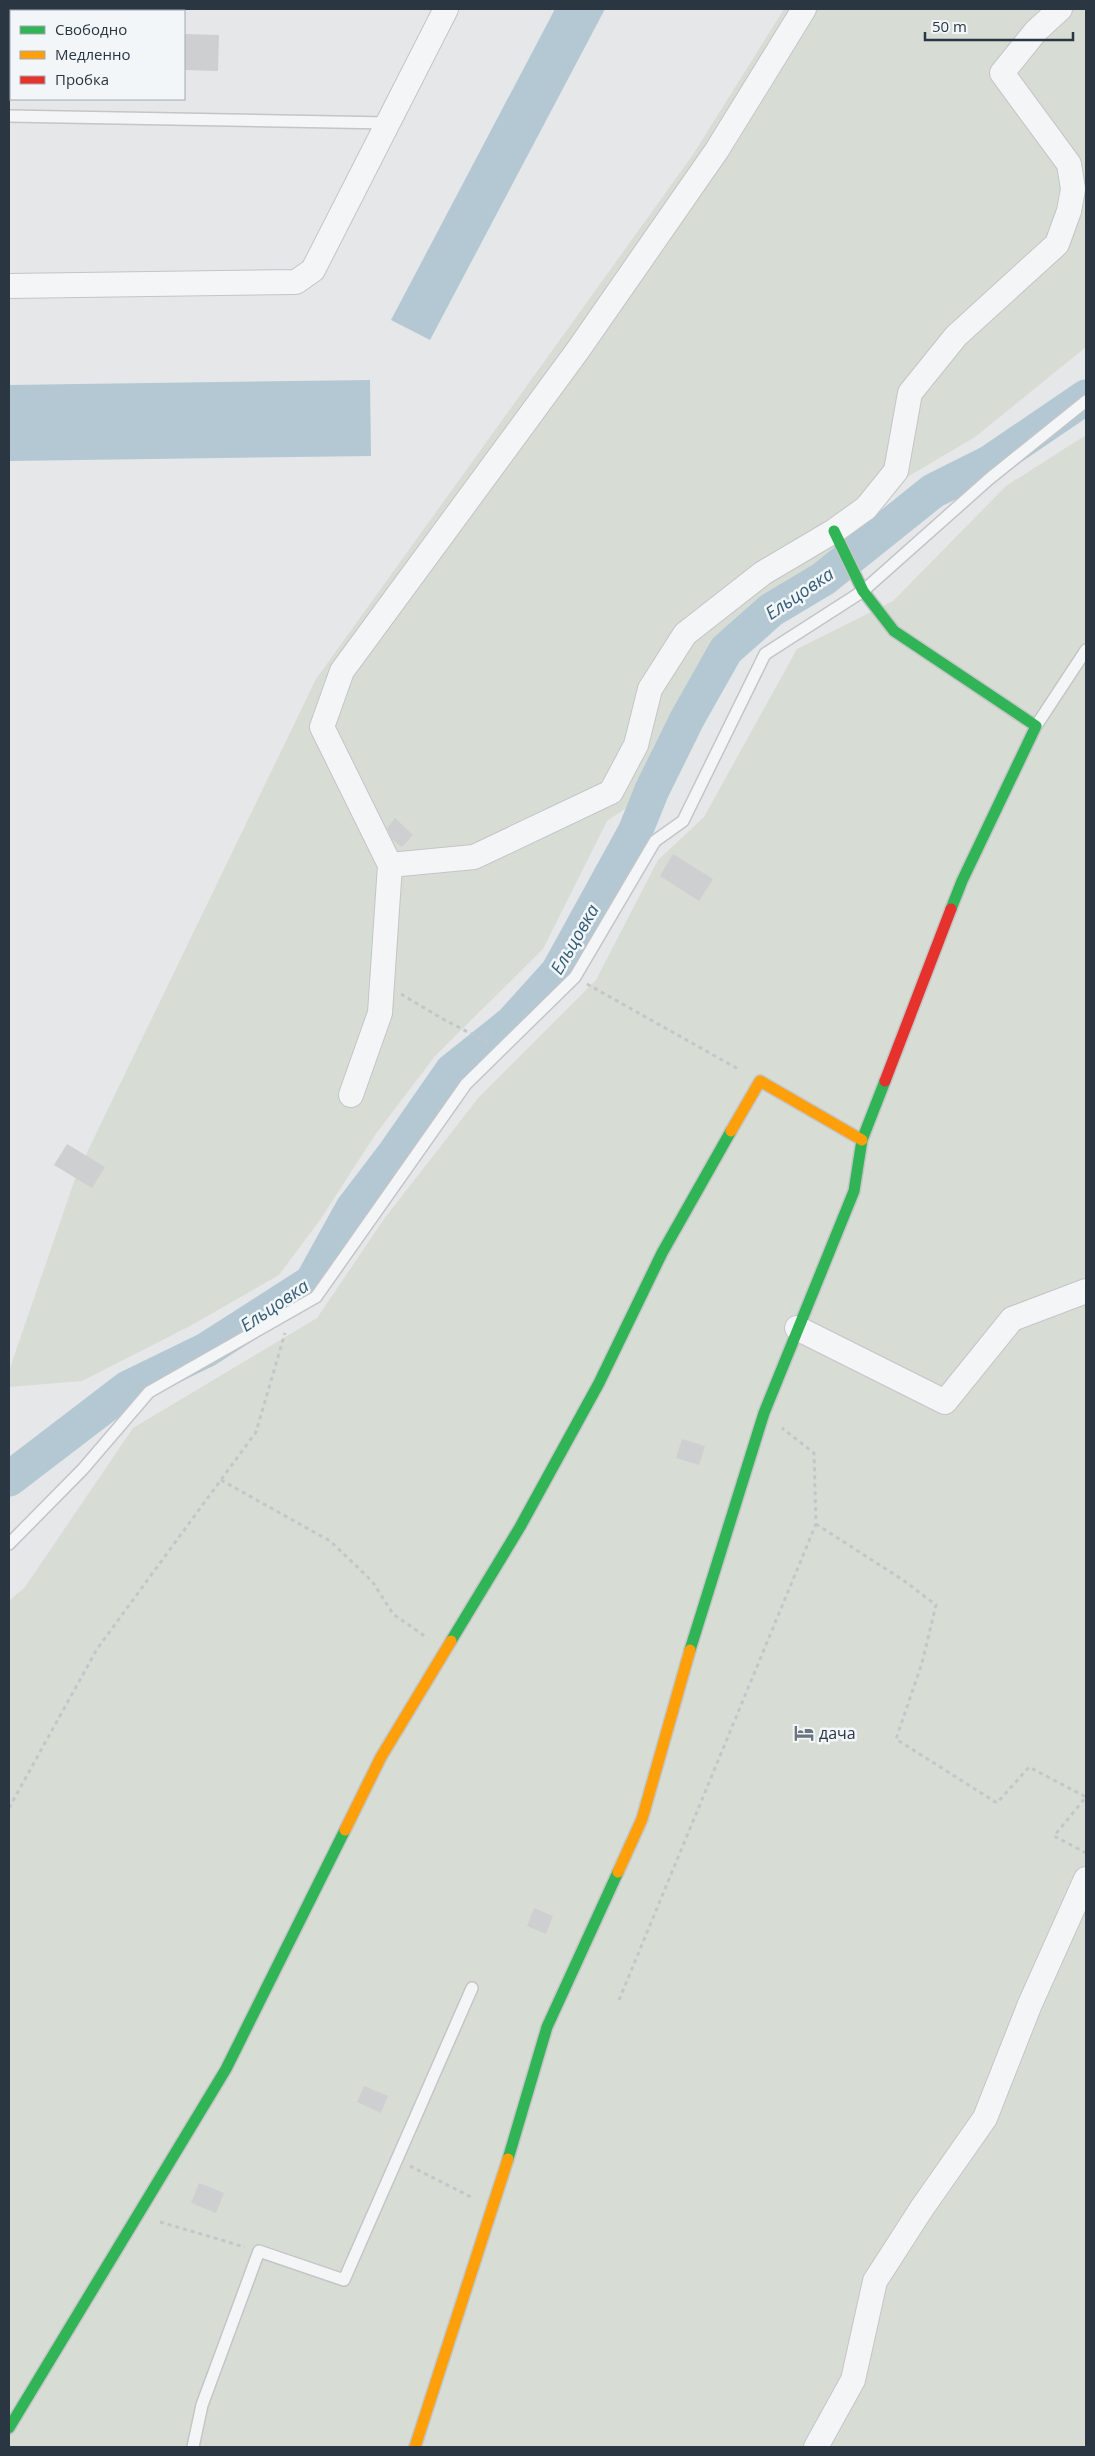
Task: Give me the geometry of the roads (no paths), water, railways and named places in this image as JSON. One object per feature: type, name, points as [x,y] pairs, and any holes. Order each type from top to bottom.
[{"type":"street","points":[[9,286],[296,282],[313,270],[446,9]]},
{"type":"street","points":[[350,1096],[380,1013],[390,865],[322,727],[342,671],[589,334],[717,150],[804,9]]},
{"type":"street","points":[[390,865],[474,857],[611,792],[636,745],[650,689],[685,634],[763,573],[834,531],[866,508],[896,471],[910,393],[956,336],[1057,244],[1069,211],[1073,189],[1069,164],[1002,73],[1036,31],[1060,9]]},
{"type":"street","points":[[415,2447],[494,2208],[547,2027],[642,1819],[700,1613],[764,1413],[854,1190],[862,1140],[962,881],[1036,726],[894,631],[863,591],[834,531]]},
{"type":"street","points":[[9,2428],[226,2069],[381,1757],[534,1501],[599,1383],[662,1254],[760,1081],[862,1140]]},
{"type":"street","points":[[797,1328],[946,1402],[1012,1319],[1086,1290]]},
{"type":"street","points":[[816,2447],[853,2380],[875,2281],[922,2208],[985,2118],[1030,2004],[1086,1879]]},
{"type":"lane","points":[[9,116],[388,123]]},
{"type":"lane","points":[[9,1544],[83,1469],[149,1392],[316,1297],[466,1084],[575,978],[655,841],[683,821],[765,654],[863,591],[989,479],[1086,401]]},
{"type":"lane","points":[[1036,726],[1086,650]]},
{"type":"lane","points":[[193,2447],[202,2405],[259,2251],[344,2280],[472,1988]]},
{"type":"water","points":[[555,9],[605,9],[430,340],[391,320]]},
{"type":"water","points":[[370,380],[371,456],[9,461],[9,385]]},
{"type":"waterway","name":"Ельцовка","points":[[9,1479],[128,1388],[206,1350],[312,1282],[353,1208],[395,1153],[452,1071],[512,1023],[558,972],[635,832],[652,790],[687,719],[726,650],[771,610],[823,579],[933,491],[989,463],[1086,397]]},
{"type":"place","name":"дача","points":[[804,1733]]}]
